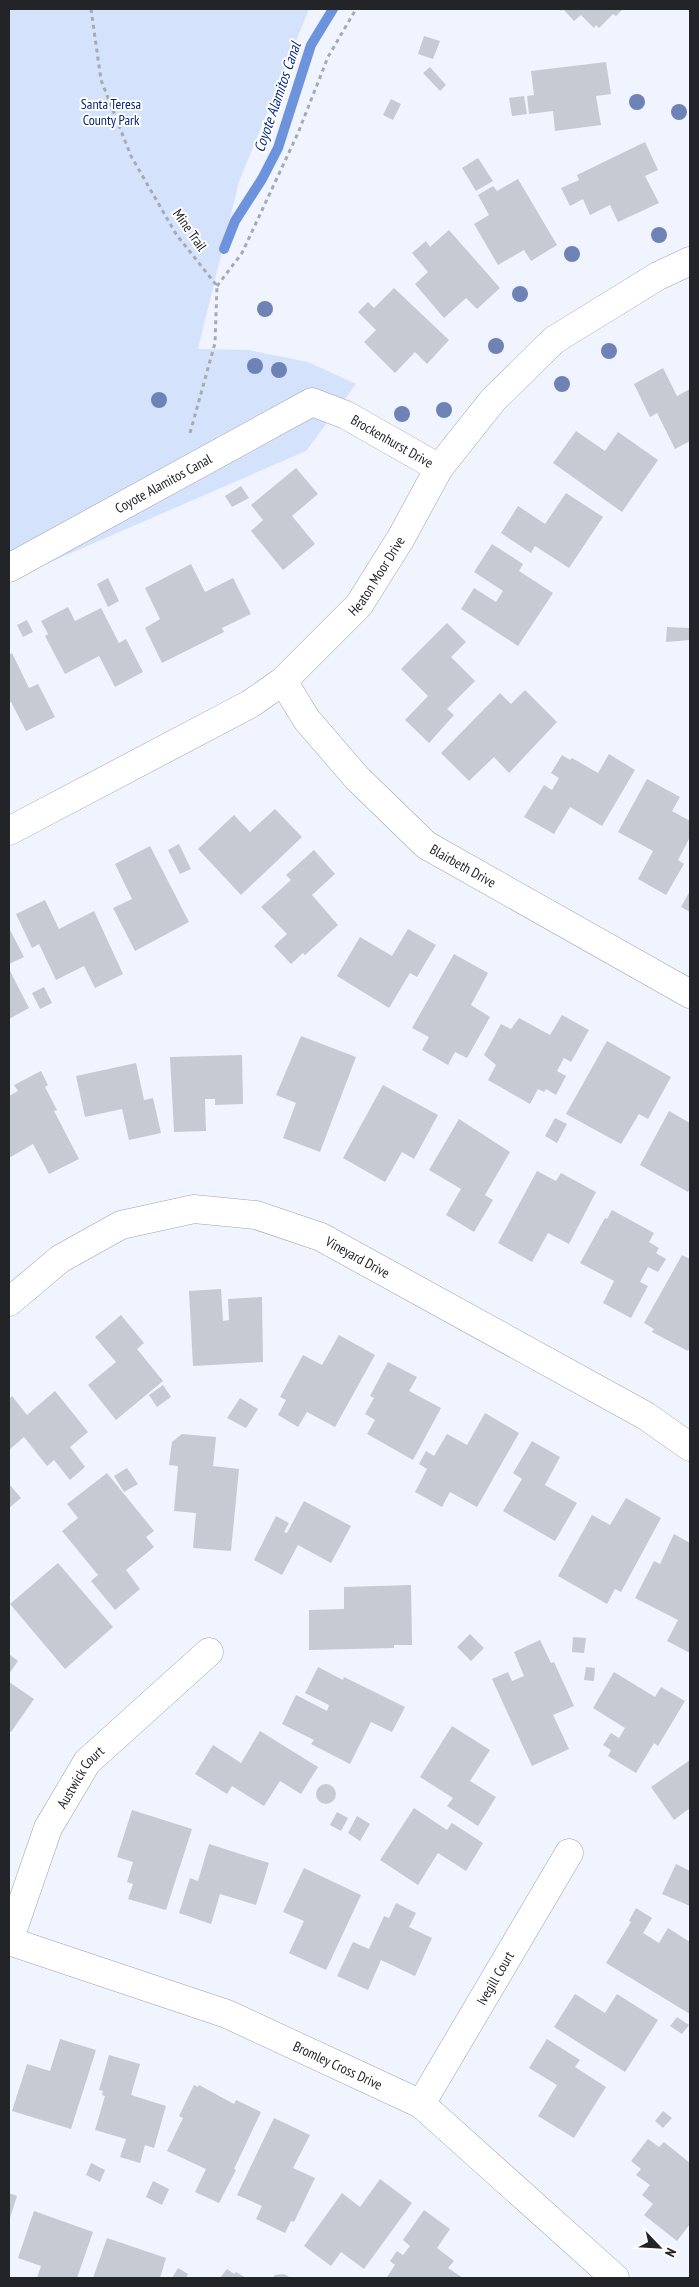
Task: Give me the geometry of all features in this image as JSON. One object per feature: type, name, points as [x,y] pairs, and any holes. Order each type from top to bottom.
[{"type":"street","name":"Heaton Moor Drive","points":[[9,831],[250,704],[283,681],[359,605],[401,538],[439,468],[493,400],[554,340],[658,276],[690,261]]},
{"type":"street","name":"Coyote Alamitos Canal","points":[[9,568],[312,402],[346,415]]},
{"type":"street","name":"Brockenhurst Drive","points":[[346,415],[439,468]]},
{"type":"street","name":"Blairbeth Drive","points":[[283,681],[307,720],[356,778],[426,845],[690,994]]},
{"type":"street","name":"Vineyard Drive","points":[[9,1302],[60,1259],[121,1224],[194,1209],[256,1215],[321,1236],[646,1416],[690,1447]]},
{"type":"street","name":"Austwick Court","points":[[9,1941],[48,1828],[87,1762],[209,1652]]},
{"type":"street","name":"Ivegill Court","points":[[421,2104],[569,1853]]},
{"type":"street","name":"Bromley Cross Drive","points":[[9,1941],[228,2014],[421,2104],[615,2278]]},
{"type":"path","name":"Mine Trail","points":[[91,9],[101,80],[131,156],[176,234],[217,286]]},
{"type":"path","points":[[193,466],[185,452],[215,343],[217,286],[242,254],[298,133],[328,58],[356,9]]},
{"type":"green space","name":"Santa Teresa County Park","points":[[9,9],[309,9],[239,182],[198,349],[248,350],[308,362],[356,384],[306,451],[9,580]]},
{"type":"building","points":[[563,9],[623,9],[616,16],[613,14],[599,28],[596,25],[594,28],[581,15],[574,21]]},
{"type":"building","points":[[424,36],[440,41],[433,59],[418,54]]},
{"type":"building","points":[[606,62],[611,94],[596,96],[601,125],[555,131],[553,111],[529,114],[527,96],[534,95],[531,71]]},
{"type":"building","points":[[430,67],[446,85],[440,91],[423,73]]},
{"type":"building","points":[[524,96],[527,114],[512,116],[509,98]]},
{"type":"building","points":[[391,99],[401,104],[393,120],[383,115]]},
{"type":"building","points":[[645,142],[658,170],[645,176],[659,203],[618,222],[610,205],[590,215],[583,199],[570,206],[561,188],[579,180],[577,175]]},
{"type":"building","points":[[478,158],[493,181],[476,191],[462,168]]},
{"type":"building","points":[[518,179],[557,245],[531,261],[524,250],[498,265],[474,224],[489,215],[478,195],[493,186],[497,191]]},
{"type":"building","points":[[449,230],[500,288],[477,309],[466,298],[444,318],[415,284],[428,272],[412,253],[426,241],[430,247]]},
{"type":"building","points":[[394,288],[449,340],[427,364],[415,352],[395,373],[364,342],[376,330],[358,312],[368,302],[374,308]]},
{"type":"building","points":[[663,368],[677,396],[690,389],[690,441],[675,449],[657,413],[650,417],[634,384]]},
{"type":"building","points":[[576,431],[605,451],[618,432],[658,460],[622,512],[553,463]]},
{"type":"building","points":[[296,468],[318,494],[292,516],[315,544],[283,570],[251,531],[263,520],[251,505]]},
{"type":"building","points":[[241,486],[249,498],[232,507],[225,496]]},
{"type":"building","points":[[566,493],[603,517],[569,568],[535,546],[531,553],[501,533],[518,506],[545,524]]},
{"type":"building","points":[[492,544],[523,564],[519,571],[553,593],[518,646],[461,609],[474,588],[496,602],[503,591],[474,572]]},
{"type":"building","points":[[191,564],[205,592],[233,578],[251,614],[222,628],[224,632],[162,663],[145,628],[160,619],[145,588]]},
{"type":"building","points":[[108,578],[119,601],[108,607],[97,584]]},
{"type":"building","points":[[68,607],[75,621],[101,608],[119,643],[126,639],[143,672],[115,687],[99,656],[65,674],[45,636],[48,634],[41,621]]},
{"type":"building","points":[[27,620],[33,632],[23,637],[17,625]]},
{"type":"building","points":[[447,623],[466,642],[451,657],[475,681],[447,709],[454,715],[429,743],[405,720],[428,696],[401,669]]},
{"type":"building","points":[[667,627],[690,628],[690,640],[666,642]]},
{"type":"building","points":[[12,653],[29,688],[38,684],[55,717],[26,731],[11,702],[9,703],[9,655]]},
{"type":"building","points":[[525,690],[557,722],[509,773],[494,757],[469,781],[441,753],[500,693],[511,704]]},
{"type":"building","points":[[609,754],[635,770],[602,826],[570,807],[554,834],[524,817],[544,785],[552,790],[559,778],[551,773],[562,755],[570,760],[572,758],[598,773]]},
{"type":"building","points":[[647,779],[680,797],[672,811],[690,821],[690,837],[678,860],[684,864],[666,895],[638,879],[653,851],[618,832]]},
{"type":"building","points":[[275,809],[302,837],[241,895],[198,849],[234,815],[250,832]]},
{"type":"building","points":[[179,844],[191,869],[180,874],[168,850]]},
{"type":"building","points":[[150,846],[189,922],[135,951],[113,908],[132,899],[115,864]]},
{"type":"building","points":[[314,850],[335,874],[312,895],[338,925],[305,955],[303,953],[291,964],[274,946],[287,934],[261,907],[291,880],[286,875]]},
{"type":"building","points":[[690,891],[690,912],[681,907]]},
{"type":"building","points":[[45,900],[59,929],[94,911],[123,974],[95,988],[84,966],[56,980],[39,944],[32,948],[16,914]]},
{"type":"building","points":[[9,928],[24,957],[9,964]]},
{"type":"building","points":[[408,929],[436,945],[417,977],[410,973],[389,1008],[337,976],[360,937],[392,956]]},
{"type":"building","points":[[454,954],[488,973],[471,1005],[490,1017],[467,1058],[455,1052],[448,1065],[422,1050],[429,1037],[412,1028]]},
{"type":"building","points":[[9,969],[29,1008],[9,1019]]},
{"type":"building","points":[[44,987],[52,1003],[40,1009],[32,993]]},
{"type":"building","points":[[562,1015],[589,1030],[571,1062],[564,1058],[557,1071],[566,1076],[556,1095],[546,1089],[544,1092],[538,1089],[530,1104],[488,1080],[496,1065],[484,1055],[501,1024],[511,1029],[519,1018],[550,1035]]},
{"type":"building","points":[[301,1036],[356,1057],[320,1152],[283,1138],[296,1103],[276,1095]]},
{"type":"building","points":[[607,1041],[671,1077],[648,1119],[639,1114],[621,1144],[566,1114]]},
{"type":"building","points":[[242,1055],[243,1104],[215,1105],[215,1099],[205,1099],[206,1131],[174,1132],[170,1057]]},
{"type":"building","points":[[136,1063],[144,1100],[153,1098],[161,1133],[129,1140],[122,1109],[85,1117],[76,1076]]},
{"type":"building","points":[[41,1071],[48,1085],[45,1087],[57,1110],[54,1111],[79,1159],[49,1174],[33,1144],[9,1158],[9,1096],[18,1091],[14,1085]]},
{"type":"building","points":[[383,1085],[438,1115],[414,1159],[402,1152],[385,1182],[343,1158]]},
{"type":"building","points":[[669,1111],[690,1123],[690,1188],[688,1192],[640,1165]]},
{"type":"building","points":[[555,1118],[567,1124],[557,1143],[545,1136]]},
{"type":"building","points":[[459,1119],[510,1152],[485,1195],[493,1200],[474,1232],[446,1215],[461,1189],[429,1170]]},
{"type":"building","points":[[537,1171],[556,1181],[561,1173],[596,1192],[569,1244],[548,1233],[532,1262],[498,1243]]},
{"type":"building","points":[[612,1210],[654,1233],[649,1242],[659,1248],[656,1253],[666,1259],[658,1272],[648,1267],[640,1282],[648,1286],[631,1318],[603,1303],[614,1281],[580,1263],[605,1218],[607,1219]]},
{"type":"building","points":[[682,1255],[690,1259],[690,1347],[688,1351],[652,1332],[654,1329],[644,1323]]},
{"type":"building","points":[[221,1289],[223,1321],[229,1320],[228,1299],[262,1297],[263,1362],[193,1366],[189,1291]]},
{"type":"building","points":[[121,1315],[144,1343],[137,1349],[163,1381],[116,1420],[88,1385],[116,1362],[95,1337]]},
{"type":"building","points":[[339,1335],[375,1355],[335,1427],[307,1412],[298,1427],[278,1415],[286,1400],[280,1397],[303,1355],[322,1365]]},
{"type":"building","points":[[388,1362],[417,1377],[409,1391],[441,1408],[413,1460],[367,1434],[375,1420],[365,1414],[374,1398],[370,1396]]},
{"type":"building","points":[[163,1385],[171,1397],[157,1407],[149,1395]]},
{"type":"building","points":[[55,1391],[88,1432],[70,1447],[85,1467],[70,1480],[54,1460],[47,1466],[24,1437],[9,1450],[9,1399],[12,1396],[27,1415]]},
{"type":"building","points":[[240,1398],[258,1409],[246,1428],[227,1418]]},
{"type":"building","points":[[485,1413],[519,1433],[477,1507],[450,1492],[442,1507],[415,1492],[427,1469],[419,1464],[426,1451],[434,1456],[447,1434],[467,1445]]},
{"type":"building","points":[[182,1434],[216,1437],[213,1466],[239,1469],[231,1551],[193,1548],[196,1513],[174,1511],[178,1466],[169,1465],[172,1442]]},
{"type":"building","points":[[532,1441],[560,1457],[545,1485],[577,1503],[555,1541],[503,1511],[522,1479],[513,1473]]},
{"type":"building","points":[[127,1468],[138,1484],[124,1492],[114,1476]]},
{"type":"building","points":[[107,1473],[154,1531],[146,1537],[154,1547],[126,1570],[140,1589],[115,1610],[91,1581],[98,1575],[62,1531],[78,1518],[67,1504]]},
{"type":"building","points":[[9,1484],[21,1498],[9,1508]]},
{"type":"building","points":[[626,1498],[661,1518],[621,1592],[615,1589],[607,1604],[558,1576],[592,1515],[610,1525]]},
{"type":"building","points":[[304,1501],[351,1526],[331,1563],[298,1545],[282,1575],[254,1560],[276,1516],[289,1523],[284,1532],[287,1533]]},
{"type":"building","points":[[674,1534],[690,1543],[690,1653],[667,1641],[678,1620],[635,1598],[654,1561],[660,1564]]},
{"type":"building","points":[[58,1563],[113,1627],[65,1669],[10,1604]]},
{"type":"building","points":[[411,1585],[412,1645],[394,1645],[394,1648],[309,1650],[309,1610],[344,1609],[344,1587]]},
{"type":"building","points":[[470,1634],[484,1648],[471,1661],[457,1647]]},
{"type":"building","points":[[573,1637],[586,1638],[584,1653],[572,1652]]},
{"type":"building","points":[[540,1640],[551,1663],[554,1662],[574,1706],[553,1715],[569,1749],[532,1766],[492,1679],[508,1672],[512,1681],[524,1676],[514,1652]]},
{"type":"building","points":[[9,1654],[18,1661],[9,1674]]},
{"type":"building","points":[[318,1667],[343,1680],[344,1677],[405,1707],[392,1732],[371,1722],[350,1764],[311,1744],[314,1740],[282,1724],[296,1695],[327,1711],[329,1705],[305,1693]]},
{"type":"building","points":[[586,1667],[595,1668],[594,1681],[584,1680]]},
{"type":"building","points":[[614,1672],[655,1697],[661,1687],[685,1701],[658,1746],[654,1743],[636,1773],[608,1756],[611,1750],[603,1745],[611,1733],[619,1738],[625,1728],[593,1708]]},
{"type":"building","points":[[9,1682],[34,1699],[11,1732],[9,1731]]},
{"type":"building","points":[[452,1726],[490,1750],[470,1781],[496,1797],[478,1826],[447,1806],[453,1798],[420,1777]]},
{"type":"building","points":[[260,1731],[318,1767],[301,1794],[280,1781],[264,1806],[232,1786],[227,1794],[195,1774],[213,1745],[241,1763]]},
{"type":"building","points":[[690,1760],[690,1808],[674,1820],[651,1787]]},
{"type":"building","points":[[326,1784],[333,1787],[336,1794],[333,1801],[326,1804],[319,1801],[316,1794],[319,1787]]},
{"type":"building","points":[[414,1808],[447,1830],[452,1823],[483,1843],[466,1871],[438,1853],[418,1885],[380,1860]]},
{"type":"building","points":[[132,1810],[192,1829],[166,1910],[128,1899],[133,1884],[127,1882],[133,1862],[117,1857]]},
{"type":"building","points":[[337,1812],[348,1818],[341,1831],[330,1825]]},
{"type":"building","points":[[357,1816],[370,1824],[360,1841],[348,1833]]},
{"type":"building","points":[[209,1844],[269,1863],[256,1905],[220,1894],[211,1924],[179,1913],[190,1878],[198,1881]]},
{"type":"building","points":[[676,1864],[690,1871],[690,1906],[662,1894]]},
{"type":"building","points":[[304,1868],[361,1895],[326,1970],[289,1953],[304,1921],[283,1912]]},
{"type":"building","points":[[396,1903],[416,1913],[409,1927],[432,1938],[415,1976],[381,1960],[368,1990],[337,1976],[353,1942],[369,1949],[384,1916],[389,1918]]},
{"type":"building","points":[[636,1908],[652,1918],[643,1933],[659,1943],[668,1928],[690,1942],[690,2014],[606,1963],[631,1922],[629,1921]]},
{"type":"building","points":[[575,1994],[605,2013],[617,1994],[658,2020],[625,2072],[554,2027]]},
{"type":"building","points":[[677,2017],[689,2025],[682,2034],[670,2026]]},
{"type":"building","points":[[60,2039],[96,2050],[71,2129],[12,2111],[27,2064],[50,2071]]},
{"type":"building","points":[[547,2039],[580,2060],[575,2067],[606,2087],[574,2138],[538,2116],[557,2085],[529,2068]]},
{"type":"building","points":[[109,2055],[140,2064],[131,2095],[166,2106],[154,2148],[145,2145],[140,2163],[120,2157],[126,2139],[95,2130],[105,2096],[102,2095],[103,2091],[99,2090]]},
{"type":"building","points":[[194,2085],[198,2087],[199,2085],[234,2104],[236,2100],[261,2112],[234,2169],[236,2170],[219,2203],[195,2192],[206,2169],[167,2151],[183,2118],[179,2116]]},
{"type":"building","points":[[663,2111],[672,2118],[663,2128],[655,2121]]},
{"type":"building","points":[[274,2118],[310,2135],[293,2168],[315,2178],[294,2222],[291,2221],[285,2233],[256,2219],[262,2206],[237,2195]]},
{"type":"building","points":[[648,2139],[659,2147],[664,2142],[690,2163],[690,2224],[677,2241],[644,2215],[653,2204],[642,2195],[650,2185],[636,2175],[641,2169],[631,2161]]},
{"type":"building","points":[[91,2163],[105,2170],[100,2182],[86,2175]]},
{"type":"building","points":[[380,2179],[412,2203],[364,2269],[341,2252],[331,2266],[304,2246],[342,2193],[360,2207]]},
{"type":"building","points":[[153,2181],[169,2189],[162,2205],[146,2197]]},
{"type":"building","points":[[9,2193],[17,2196],[9,2221]]},
{"type":"building","points":[[424,2210],[450,2229],[437,2248],[454,2261],[448,2268],[463,2278],[387,2277],[395,2265],[390,2261],[397,2251],[403,2255],[410,2246],[403,2240]]},
{"type":"building","points":[[34,2211],[93,2232],[77,2278],[37,2278],[41,2266],[18,2258]]},
{"type":"building","points":[[107,2238],[166,2258],[160,2278],[93,2278]]},
{"type":"building","points":[[178,2268],[188,2274],[186,2278],[172,2278]]},
{"type":"building","points":[[227,2269],[234,2274],[236,2272],[246,2278],[220,2278]]},
{"type":"building","points":[[284,2274],[291,2278],[273,2278],[275,2275]]},
{"type":"waterway","name":"Coyote Alamitos Canal","points":[[224,249],[235,221],[262,179],[278,148],[311,45],[333,9]]}]
